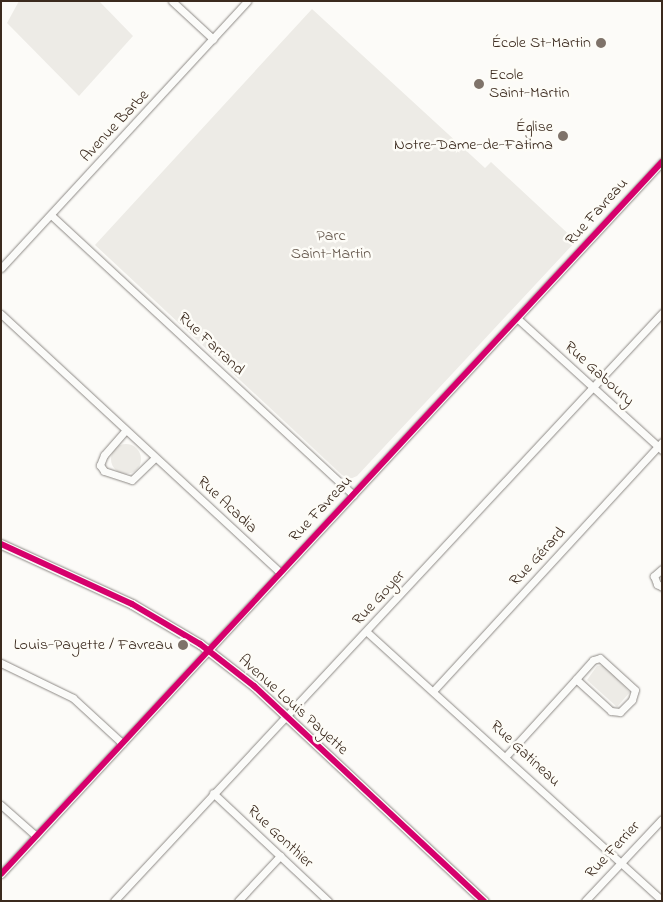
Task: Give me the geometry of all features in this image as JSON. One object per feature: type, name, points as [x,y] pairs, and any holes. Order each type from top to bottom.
[{"type":"street","points":[[172,1],[213,39]]},
{"type":"street","name":"Avenue Barbe","points":[[1,268],[248,1]]},
{"type":"street","name":"Rue Favreau","points":[[1,874],[662,162]]},
{"type":"street","name":"Rue Farrand","points":[[51,215],[353,495]]},
{"type":"street","name":"Rue Goyer","points":[[114,901],[662,312]]},
{"type":"street","name":"Rue Acadia","points":[[1,314],[281,574]]},
{"type":"street","name":"Rue Gaboury","points":[[518,318],[592,387],[660,446]]},
{"type":"street","points":[[125,431],[104,455],[102,469],[130,481],[155,458]]},
{"type":"street","name":"Rue Gérard","points":[[434,690],[660,446]]},
{"type":"street","name":"Avenue Louis Payette","points":[[1,544],[132,604],[209,650],[286,716],[484,901]]},
{"type":"street","points":[[662,569],[654,576],[656,584],[662,587]]},
{"type":"street","name":"Rue Gatineau","points":[[366,632],[434,690],[662,900]]},
{"type":"street","points":[[506,756],[594,659],[602,658],[633,686],[635,695],[622,710],[613,712],[576,679]]},
{"type":"street","points":[[1,664],[73,698],[122,743]]},
{"type":"street","name":"Rue Gonthier","points":[[214,793],[328,901]]},
{"type":"street","points":[[1,804],[36,836]]},
{"type":"street","name":"Rue Ferrier","points":[[585,901],[662,819]]},
{"type":"street","points":[[238,901],[280,856]]},
{"type":"green space","points":[[19,1],[99,1],[133,36],[79,96],[7,23]]},
{"type":"green space","name":"Parc Saint-Martin","points":[[312,9],[485,168],[491,162],[576,241],[357,476],[350,479],[342,475],[95,245]]},
{"type":"green space","points":[[126,444],[136,449],[141,459],[136,469],[126,474],[116,469],[111,459],[116,449]]},
{"type":"green space","points":[[604,665],[630,692],[617,707],[587,680],[597,666]]},
{"type":"cycle path","points":[[1,874],[662,162]]},
{"type":"cycle path","points":[[1,544],[132,604],[200,644],[254,686],[484,901]]},
{"type":"place","name":"École St-Martin","points":[[601,43]]},
{"type":"place","name":"Ecole Saint-Martin","points":[[479,84]]},
{"type":"place","name":"Église Notre-Dame-de-Fatima","points":[[563,136]]},
{"type":"place","name":"Louis-Payette / Favreau","points":[[183,645]]}]
